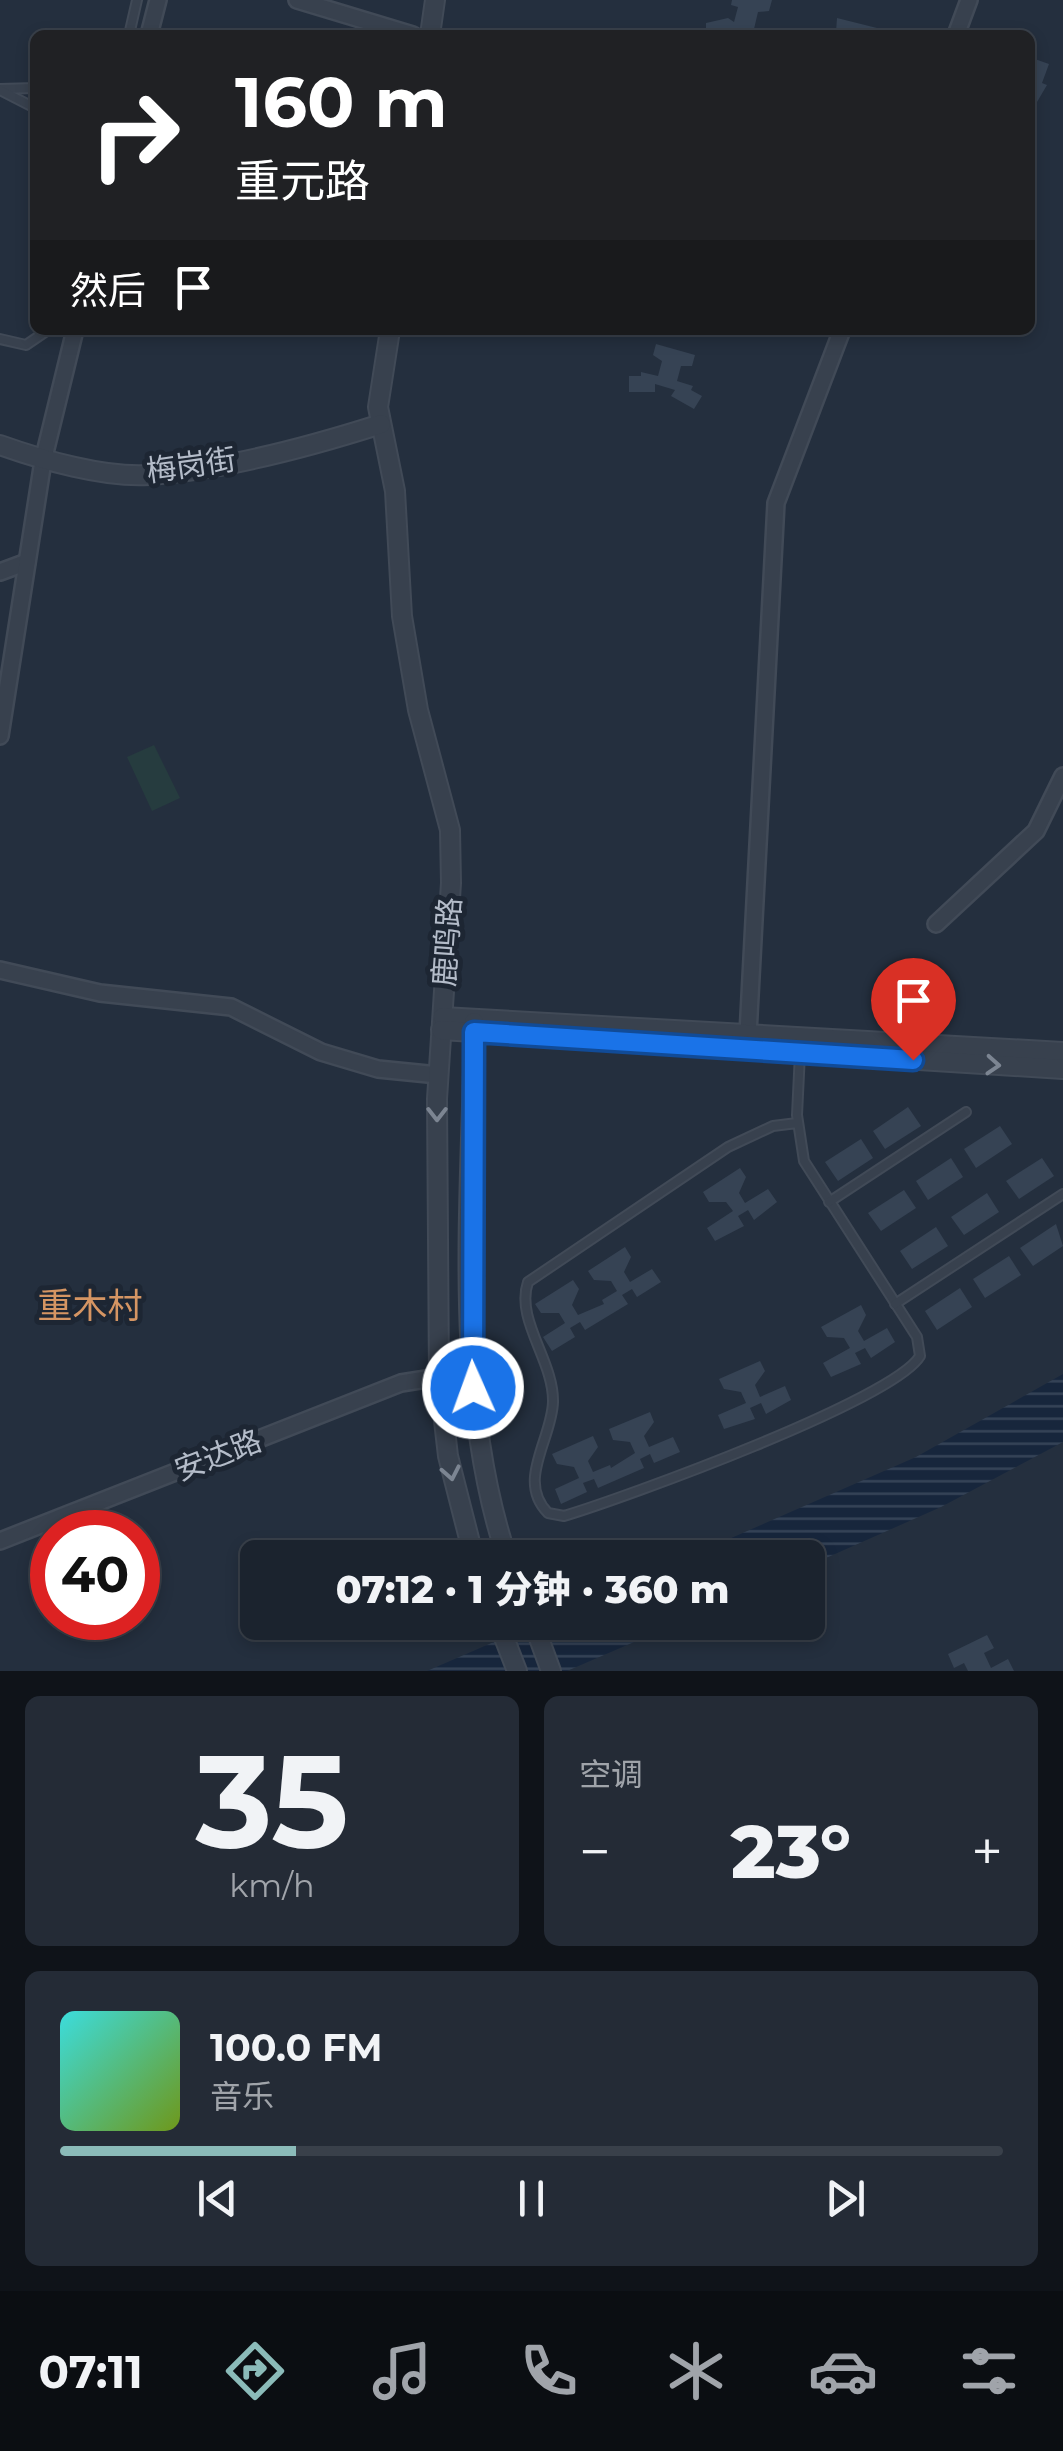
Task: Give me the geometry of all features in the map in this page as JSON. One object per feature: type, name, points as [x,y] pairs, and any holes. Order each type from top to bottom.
[{"type":"street","points":[[150,30],[158,0]]},
{"type":"street","points":[[297,0],[396,30]]},
{"type":"street","points":[[431,30],[436,0]]},
{"type":"street","points":[[958,30],[969,0]]},
{"type":"street","points":[[0,736],[43,461],[75,335]]},
{"type":"street","name":"鹿鸣路","points":[[389,335],[378,407],[395,492],[402,616],[418,710],[450,830],[438,1075],[439,1376],[448,1456],[469,1540]]},
{"type":"street","points":[[748,1034],[776,503],[840,335]]},
{"type":"street","name":"梅岗街","points":[[0,445],[43,461],[147,475],[318,444],[381,424]]},
{"type":"street","points":[[0,572],[27,562]]},
{"type":"street","points":[[936,924],[1036,831],[1063,776]]},
{"type":"street","points":[[0,970],[100,992],[232,1007],[321,1052],[378,1069],[438,1075]]},
{"type":"street","points":[[442,1024],[800,1053],[1063,1069]]},
{"type":"street","points":[[474,1026],[748,1034],[1063,1052]]},
{"type":"street","points":[[474,1026],[471,1358],[477,1446],[502,1540]]},
{"type":"street","name":"安达路","points":[[0,1541],[402,1383],[439,1376]]},
{"type":"street","points":[[505,1640],[517,1671]]},
{"type":"street","points":[[540,1640],[552,1671]]},
{"type":"lane","points":[[129,30],[137,0]]},
{"type":"lane","points":[[0,90],[30,88]]},
{"type":"lane","points":[[0,90],[30,105]]},
{"type":"lane","points":[[0,339],[26,344],[40,335]]},
{"type":"lane","points":[[797,1123],[772,1126],[738,1140],[528,1282],[525,1307],[550,1370],[554,1400],[549,1430],[535,1469],[542,1507],[548,1514],[564,1516],[652,1487],[779,1435],[915,1365],[921,1346],[804,1162],[797,1123],[800,1053]]},
{"type":"lane","points":[[828,1202],[966,1112]]},
{"type":"lane","points":[[896,1304],[1063,1194]]},
{"type":"green space","points":[[154,745],[180,798],[152,811],[127,757]]},
{"type":"water","points":[[1063,1374],[1063,1442],[941,1507],[825,1558],[825,1540],[727,1540],[916,1457]]},
{"type":"water","points":[[499,1640],[639,1640],[567,1671],[427,1671]]},
{"type":"building","points":[[732,0],[772,0],[769,11],[758,12],[754,29],[757,30],[706,30],[706,23],[728,18],[734,22],[738,7],[731,5]]},
{"type":"building","points":[[837,18],[877,28],[876,30],[836,30]]},
{"type":"building","points":[[1035,59],[1049,64],[1042,83],[1047,85],[1035,105]]},
{"type":"building","points":[[656,344],[695,355],[692,366],[681,366],[677,381],[693,386],[691,390],[702,396],[694,409],[671,396],[675,390],[655,384],[655,392],[629,392],[629,376],[641,376],[641,372],[658,376],[662,361],[653,355]]},
{"type":"building","points":[[908,1107],[921,1126],[885,1149],[873,1131]]},
{"type":"building","points":[[1000,1126],[1012,1144],[976,1168],[964,1149]]},
{"type":"building","points":[[861,1139],[873,1158],[838,1181],[825,1162]]},
{"type":"building","points":[[951,1158],[963,1177],[928,1200],[916,1181]]},
{"type":"building","points":[[1042,1158],[1054,1176],[1019,1199],[1006,1181]]},
{"type":"building","points":[[740,1168],[746,1177],[739,1193],[745,1203],[768,1189],[777,1202],[754,1220],[748,1210],[738,1216],[744,1226],[715,1241],[707,1228],[733,1211],[726,1202],[709,1202],[703,1192]]},
{"type":"building","points":[[904,1190],[916,1208],[881,1231],[868,1213]]},
{"type":"building","points":[[987,1193],[999,1212],[964,1235],[951,1217]]},
{"type":"building","points":[[1056,1224],[1063,1246],[1033,1266],[1020,1248]]},
{"type":"building","points":[[936,1227],[948,1246],[912,1269],[900,1251]]},
{"type":"building","points":[[625,1247],[631,1257],[624,1272],[630,1282],[652,1269],[661,1282],[637,1297],[632,1289],[622,1295],[628,1304],[585,1330],[580,1322],[570,1328],[575,1337],[552,1351],[543,1337],[565,1323],[559,1313],[541,1313],[535,1304],[573,1280],[579,1289],[572,1305],[578,1315],[604,1304],[602,1300],[617,1291],[611,1281],[594,1280],[588,1271]]},
{"type":"building","points":[[1009,1256],[1021,1275],[985,1298],[973,1279]]},
{"type":"building","points":[[960,1288],[972,1307],[937,1330],[925,1311]]},
{"type":"building","points":[[861,1305],[866,1315],[858,1331],[864,1341],[887,1328],[895,1342],[871,1358],[865,1348],[855,1353],[861,1364],[831,1377],[823,1363],[850,1348],[844,1338],[827,1337],[821,1327]]},
{"type":"building","points":[[760,1361],[765,1371],[755,1385],[760,1397],[785,1386],[791,1400],[766,1414],[761,1403],[750,1408],[755,1419],[724,1429],[718,1415],[746,1403],[741,1392],[724,1389],[719,1379]]},
{"type":"building","points":[[650,1412],[654,1422],[644,1436],[649,1447],[673,1437],[680,1452],[654,1463],[650,1454],[640,1459],[644,1468],[598,1488],[594,1479],[583,1483],[587,1492],[561,1504],[555,1489],[579,1478],[574,1467],[557,1464],[552,1454],[593,1436],[598,1447],[588,1461],[593,1472],[610,1465],[611,1468],[635,1453],[630,1442],[613,1440],[609,1429]]},
{"type":"building","points":[[987,1635],[994,1648],[984,1653],[991,1668],[1008,1659],[1014,1671],[968,1671],[964,1663],[954,1668],[948,1654]]},
{"type":"district","name":"重木村","points":[[90,1305]]},
{"type":"route","points":[[473,1388],[474,1032],[913,1060]]}]
